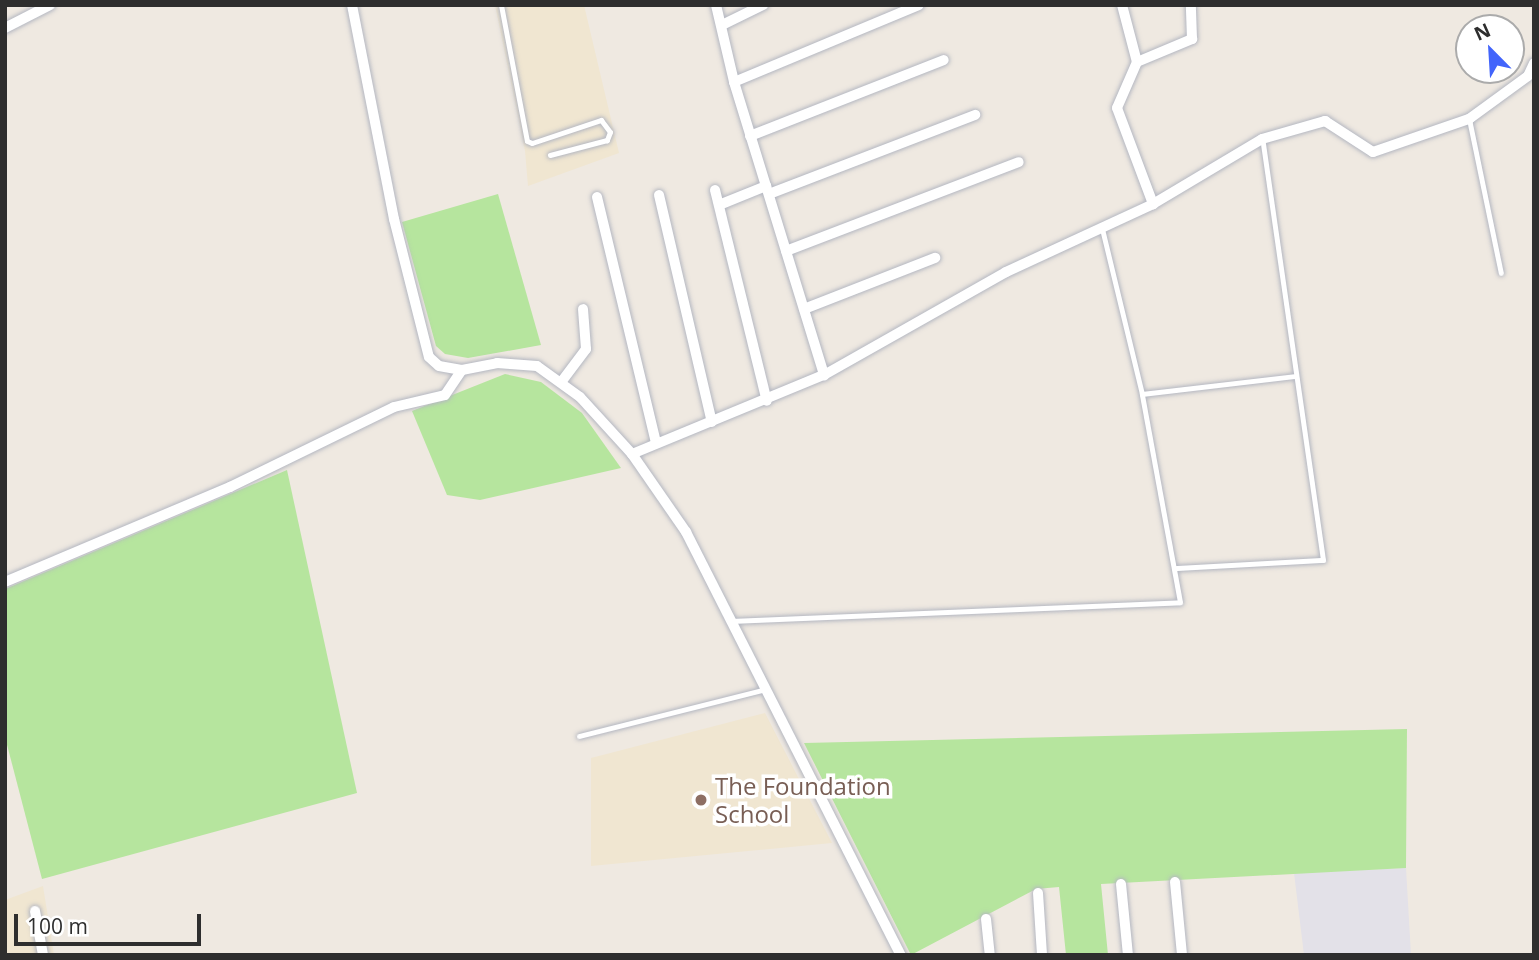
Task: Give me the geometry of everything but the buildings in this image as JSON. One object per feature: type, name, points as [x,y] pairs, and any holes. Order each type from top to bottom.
[{"type":"street","points":[[5,28],[50,5]]},
{"type":"street","points":[[352,5],[394,219],[429,357],[439,366],[462,370],[520,363],[537,366],[562,381],[632,454],[686,532],[901,955]]},
{"type":"street","points":[[716,5],[734,82],[824,375]]},
{"type":"street","points":[[722,25],[763,5]]},
{"type":"street","points":[[734,82],[919,5]]},
{"type":"street","points":[[1122,5],[1137,62],[1117,108],[1153,204]]},
{"type":"street","points":[[1137,62],[1192,39],[1191,5]]},
{"type":"street","points":[[750,136],[944,60]]},
{"type":"street","points":[[632,454],[656,442],[767,401],[824,375],[1006,272],[1153,204],[1262,139],[1325,121],[1373,152],[1469,119],[1528,76],[1534,63]]},
{"type":"street","points":[[719,205],[768,190],[975,115]]},
{"type":"street","points":[[786,251],[1019,162]]},
{"type":"street","points":[[715,190],[767,401]]},
{"type":"street","points":[[659,195],[712,422]]},
{"type":"street","points":[[597,198],[656,442]]},
{"type":"street","points":[[804,309],[935,258]]},
{"type":"street","points":[[562,381],[586,349],[583,309]]},
{"type":"street","points":[[5,582],[230,487],[394,407],[445,395],[462,370]]},
{"type":"street","points":[[1175,882],[1182,955]]},
{"type":"street","points":[[1121,884],[1128,955]]},
{"type":"street","points":[[1038,893],[1042,955]]},
{"type":"street","points":[[35,911],[43,955]]},
{"type":"street","points":[[986,919],[990,955]]},
{"type":"lane","points":[[501,5],[527,141],[532,143],[601,120],[610,132],[607,140],[550,155]]},
{"type":"lane","points":[[1469,119],[1501,273]]},
{"type":"lane","points":[[1175,568],[1323,560],[1262,139]]},
{"type":"lane","points":[[731,621],[1175,605],[1181,600],[1142,394],[1102,229]]},
{"type":"lane","points":[[1142,394],[1296,376]]},
{"type":"lane","points":[[579,736],[766,689]]},
{"type":"shaded area","points":[[495,5],[584,5],[619,153],[528,186],[525,151]]},
{"type":"shaded area","name":"The Foundation School","points":[[765,713],[832,843],[591,866],[591,758]]},
{"type":"shaded area","points":[[1406,868],[1411,955],[1304,955],[1294,873]]},
{"type":"shaded area","points":[[43,886],[54,955],[5,955],[5,900]]},
{"type":"green space","points":[[498,194],[541,345],[468,358],[445,354],[436,346],[402,222]]},
{"type":"green space","points":[[505,374],[541,382],[582,413],[621,468],[480,500],[447,495],[412,411]]},
{"type":"green space","points":[[287,470],[357,793],[42,879],[5,737],[5,589]]},
{"type":"green space","points":[[1407,729],[1406,868],[1101,884],[1108,955],[1066,955],[1059,887],[1036,889],[911,955],[804,743]]},
{"type":"place","name":"The Foundation School","points":[[701,800]]}]
